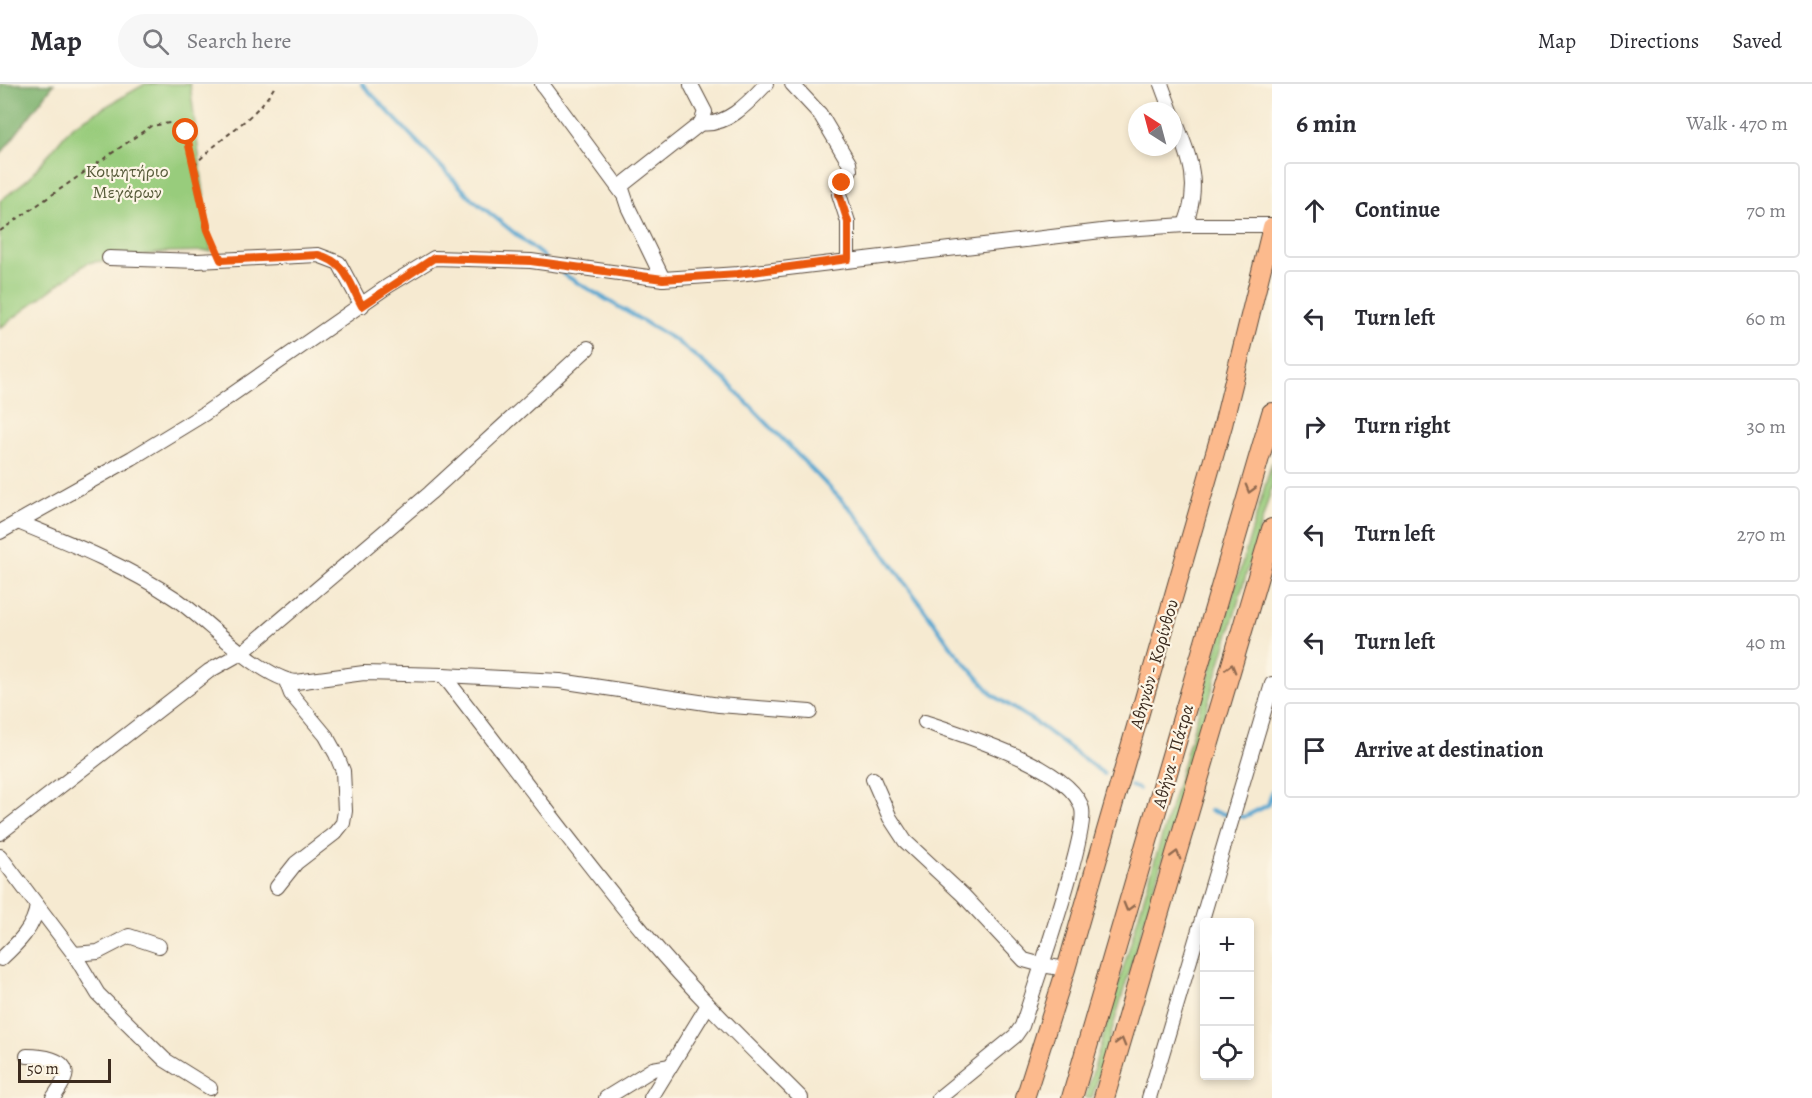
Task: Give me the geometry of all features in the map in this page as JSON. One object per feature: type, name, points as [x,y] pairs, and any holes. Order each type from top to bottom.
[{"type":"highway","name":"Αθήνα - Πάτρα","points":[[1072,1098],[1272,413]]},
{"type":"highway","name":"Αθήνα - Πάτρα","points":[[1104,1098],[1272,528]]},
{"type":"main road","name":"Αθηνών - Κορίνθου","points":[[1025,1098],[1066,969],[1223,425],[1272,226]]},
{"type":"street","points":[[543,84],[623,194],[663,279]]},
{"type":"street","points":[[701,123],[714,125],[724,120],[766,84]]},
{"type":"street","points":[[792,84],[820,114],[849,163],[850,170],[839,194],[848,222],[848,259]]},
{"type":"street","points":[[1161,84],[1168,102]]},
{"type":"street","points":[[623,194],[621,186],[627,179],[701,123],[705,112],[691,85]]},
{"type":"street","points":[[1182,139],[1194,180],[1194,200],[1185,225]]},
{"type":"street","points":[[0,532],[132,458],[204,414],[434,258],[531,261],[663,279],[738,274],[1087,232],[1185,225],[1272,226]]},
{"type":"street","points":[[109,258],[221,260],[318,255],[332,258],[339,263],[362,306]]},
{"type":"street","points":[[0,833],[209,671],[243,652],[430,493],[588,348]]},
{"type":"street","points":[[18,522],[129,571],[176,600],[243,652],[286,681],[296,682],[364,673],[560,681],[719,705],[810,712]]},
{"type":"street","points":[[442,675],[594,872],[708,1005],[801,1098]]},
{"type":"street","points":[[277,887],[296,863],[335,833],[343,823],[345,811],[343,771],[336,754],[326,736],[291,694],[286,681]]},
{"type":"street","points":[[1149,1098],[1272,684]]},
{"type":"street","points":[[925,722],[979,741],[1053,774],[1078,796],[1083,822],[1022,1026],[1015,1036],[939,1098]]},
{"type":"street","points":[[873,779],[904,841],[963,895],[1024,960],[1066,969]]},
{"type":"street","points":[[0,856],[74,954],[98,994],[165,1060],[210,1088]]},
{"type":"street","points":[[1,960],[28,929],[36,916],[37,905]]},
{"type":"street","points":[[74,954],[98,952],[129,936],[159,946]]},
{"type":"street","points":[[651,1098],[708,1005]]},
{"type":"street","points":[[27,1056],[46,1057],[55,1061],[65,1071],[66,1075],[53,1098]]},
{"type":"street","points":[[606,1098],[653,1069],[670,1066]]},
{"type":"path","points":[[194,166],[208,150],[262,104],[276,84]]},
{"type":"path","points":[[0,231],[151,126],[170,123],[186,132],[208,230],[221,260]]},
{"type":"green space","points":[[0,84],[54,84],[0,155]]},
{"type":"green space","name":"Κοιμητήριο Μεγάρων","points":[[145,84],[190,84],[211,251],[168,252],[87,263],[0,328],[0,201],[29,178],[72,126]]},
{"type":"green space","points":[[1272,462],[1272,487],[1092,1098],[1085,1098]]},
{"type":"waterway","points":[[362,84],[471,198],[544,257]]},
{"type":"waterway","points":[[563,274],[675,340],[725,380],[857,516],[953,649],[993,695],[1035,722],[1104,774]]},
{"type":"waterway","points":[[1131,786],[1139,789]]},
{"type":"waterway","points":[[1237,816],[1244,817],[1268,805],[1272,792]]},
{"type":"waterway","points":[[1210,811],[1229,815]]},
{"type":"route","points":[[186,132],[192,148],[196,180],[208,230],[221,260],[318,255],[332,258],[339,263],[362,306],[388,286],[434,258],[468,257],[531,261],[663,279],[738,274],[848,259],[848,222],[839,194],[842,183]]}]
